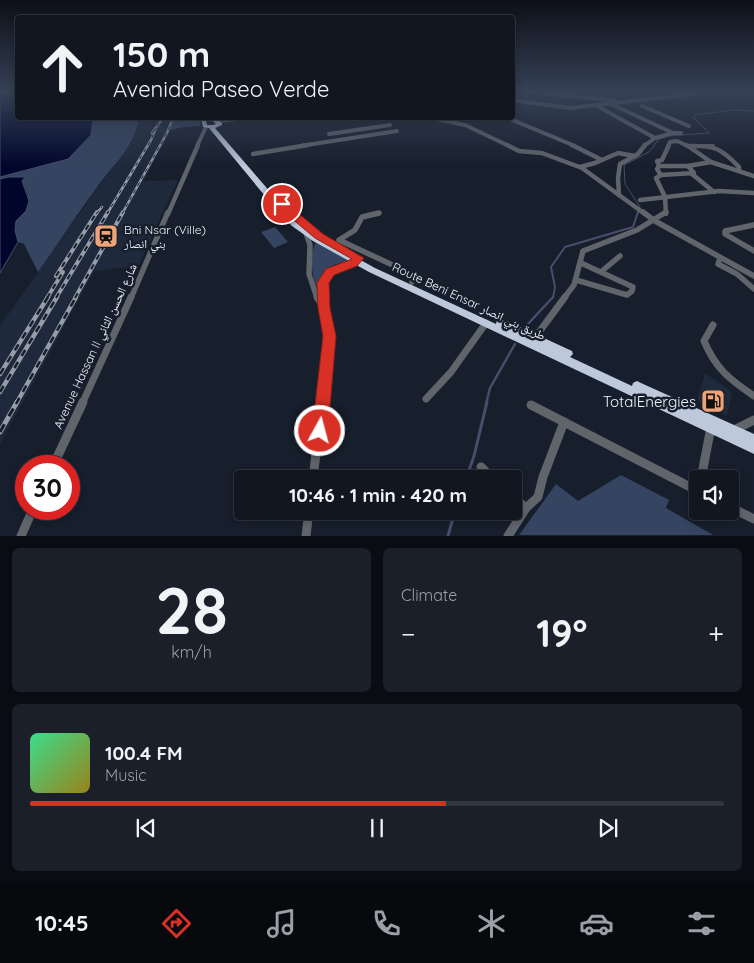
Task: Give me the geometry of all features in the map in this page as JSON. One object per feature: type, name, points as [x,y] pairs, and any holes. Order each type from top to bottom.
[{"type":"highway","points":[[206,126],[217,121]]},
{"type":"highway","name":"Route Beni Ensar طريق بني انصار","points":[[217,121],[223,134],[315,240]]},
{"type":"highway","name":"Route Beni Ensar طريق بني انصار","points":[[206,126],[219,135],[282,211],[315,240],[355,255],[412,282],[711,424],[754,448]]},
{"type":"highway","name":"Route Beni Ensar طريق بني انصار","points":[[355,255],[372,270],[486,322],[533,341]]},
{"type":"highway","name":"Route Beni Ensar طريق بني انصار","points":[[711,424],[754,440]]},
{"type":"street","points":[[619,117],[655,138]]},
{"type":"street","points":[[638,117],[673,133],[682,135]]},
{"type":"street","points":[[670,117],[690,125],[677,141]]},
{"type":"street","points":[[441,120],[465,125],[520,151],[542,153],[580,167],[655,221],[754,276]]},
{"type":"street","points":[[513,120],[585,150],[600,159]]},
{"type":"street","points":[[329,134],[390,124]]},
{"type":"street","name":"Avenue Hassan II شارع الحسن الثاني","points":[[58,455],[121,320],[206,126]]},
{"type":"street","points":[[253,154],[397,131]]},
{"type":"street","points":[[619,195],[618,178],[620,164],[643,150],[649,141],[673,133]]},
{"type":"street","points":[[661,175],[657,161],[662,160],[670,142],[677,141],[688,146],[711,162],[754,176]]},
{"type":"street","points":[[688,146],[709,145],[724,150],[739,167],[738,171]]},
{"type":"street","points":[[580,167],[621,151],[635,156]]},
{"type":"street","points":[[659,166],[688,166],[711,162]]},
{"type":"street","points":[[688,166],[694,173],[692,174]]},
{"type":"street","points":[[533,341],[576,280],[584,250],[655,221],[666,214],[664,197],[656,178],[661,175],[692,174],[714,192]]},
{"type":"street","points":[[640,200],[714,192],[754,194]]},
{"type":"street","points":[[324,308],[324,279],[330,272],[345,266],[355,255],[340,238],[355,230],[362,217],[378,213]]},
{"type":"street","points":[[754,225],[725,231],[725,234],[754,252]]},
{"type":"street","points":[[314,470],[330,328],[324,308],[314,292],[310,278],[308,257],[315,240]]},
{"type":"street","points":[[602,271],[620,256]]},
{"type":"street","points":[[720,258],[718,264],[737,274],[754,289]]},
{"type":"street","points":[[576,280],[627,295],[632,291],[633,286],[581,263]]},
{"type":"street","points":[[345,266],[372,270]]},
{"type":"street","points":[[426,399],[451,372],[486,322]]},
{"type":"street","points":[[713,325],[704,341],[713,362],[720,372],[754,396]]},
{"type":"street","points":[[531,405],[689,486]]},
{"type":"street","points":[[733,431],[754,420]]},
{"type":"street","points":[[508,536],[526,508],[538,497],[543,477],[564,422]]},
{"type":"street","points":[[703,470],[711,424]]},
{"type":"street","points":[[481,467],[484,470]]},
{"type":"street","points":[[522,505],[526,508]]},
{"type":"street","points":[[739,512],[754,519]]},
{"type":"street","points":[[20,536],[28,520]]},
{"type":"street","points":[[306,536],[308,520]]},
{"type":"shaded area","points":[[0,117],[15,117],[15,120],[93,120],[91,135],[68,159],[0,177]]},
{"type":"shaded area","points":[[93,120],[139,120],[129,146],[90,197],[38,272],[24,244],[18,242],[15,230],[16,221],[26,211],[28,195],[22,181],[9,177],[0,179],[0,177],[68,159],[91,135]]},
{"type":"shaded area","points":[[139,120],[173,120],[144,181],[178,180],[138,266],[94,271],[0,444],[0,326],[131,143],[137,131]]},
{"type":"shaded area","points":[[173,120],[201,120],[200,126],[170,130]]},
{"type":"shaded area","points":[[25,177],[22,181],[29,201],[26,211],[16,221],[15,230],[18,242],[0,273],[0,179]]},
{"type":"shaded area","points":[[275,227],[288,242],[274,248],[261,232]]},
{"type":"shaded area","points":[[316,242],[350,261],[328,268],[321,276],[320,289],[317,289],[312,266],[312,254]]},
{"type":"shaded area","points":[[705,373],[732,392],[727,416],[697,401]]},
{"type":"shaded area","points":[[621,475],[669,500],[666,508],[713,535],[519,535],[556,484],[578,501]]},
{"type":"waterway","points":[[638,214],[640,207],[625,184],[624,165],[649,152],[659,139],[668,136],[709,133],[693,117]]},
{"type":"waterway","points":[[553,298],[555,287],[551,267],[565,247],[633,227],[638,212]]},
{"type":"waterway","points":[[527,325],[553,297]]},
{"type":"waterway","points":[[486,404],[490,388],[515,344]]},
{"type":"waterway","points":[[469,470],[487,402]]},
{"type":"waterway","points":[[448,536],[452,520]]},
{"type":"railway","points":[[152,133],[162,120]]},
{"type":"railway","points":[[122,214],[167,133],[172,120]]},
{"type":"railway","points":[[107,214],[151,140],[156,128]]},
{"type":"railway","points":[[96,214],[102,207]]},
{"type":"railway","points":[[56,276],[97,212]]},
{"type":"railway","points":[[56,298],[108,212]]},
{"type":"railway","points":[[75,298],[123,212]]},
{"type":"railway","points":[[47,298],[63,272]]},
{"type":"railway","points":[[0,374],[48,297]]},
{"type":"railway","points":[[0,392],[57,297]]},
{"type":"railway","points":[[16,404],[76,297]]},
{"type":"railway","points":[[0,432],[17,402]]},
{"type":"place","name":"Bni Nsar (Ville) بني انصار","points":[[106,236]]},
{"type":"place","name":"TotalEnergies","points":[[713,401]]},
{"type":"route","points":[[282,204],[298,220],[319,236],[358,258],[353,264],[330,272],[323,283],[324,308],[330,328],[330,336],[320,431]]}]
